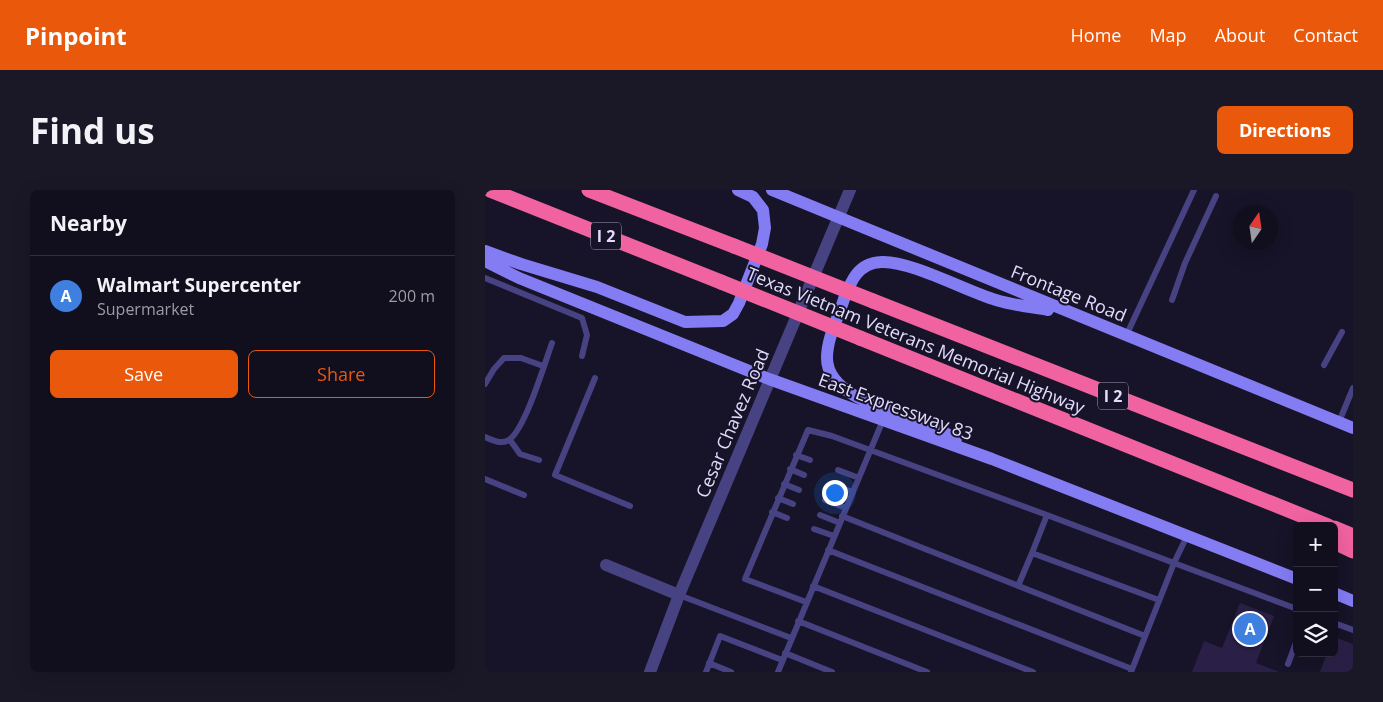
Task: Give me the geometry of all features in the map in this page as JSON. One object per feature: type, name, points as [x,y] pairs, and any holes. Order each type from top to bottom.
[{"type":"highway","name":"Texas Vietnam Veterans Memorial Highway","points":[[491,190],[1318,522]]},
{"type":"highway","name":"Texas Vietnam Veterans Memorial Highway","points":[[589,190],[1353,490]]},
{"type":"highway","points":[[1131,446],[1293,523]]},
{"type":"highway","points":[[1338,530],[1353,536]]},
{"type":"highway","points":[[1338,544],[1353,551]]},
{"type":"main road","points":[[485,251],[521,264],[597,286],[685,322],[723,321],[733,314],[739,303],[762,244],[765,228],[763,210],[753,197],[738,190]]},
{"type":"main road","name":"Frontage Road","points":[[772,190],[1353,428]]},
{"type":"main road","name":"East Expressway 83","points":[[485,260],[519,278],[769,379],[992,459],[1293,577]]},
{"type":"main road","points":[[992,459],[927,424],[862,400],[840,387],[832,375],[827,358],[831,336],[852,279],[863,266],[881,262],[913,268],[997,301],[1073,314]]},
{"type":"main road","points":[[1338,595],[1353,601]]},
{"type":"street","name":"Cesar Chavez Road","points":[[650,672],[679,594],[850,190]]},
{"type":"street","points":[[606,566],[679,594]]},
{"type":"lane","points":[[1126,336],[1194,190]]},
{"type":"lane","points":[[1173,300],[1185,263],[1216,196]]},
{"type":"lane","points":[[485,278],[582,318],[587,335],[582,356]]},
{"type":"lane","points":[[1324,365],[1342,332]]},
{"type":"lane","points":[[485,437],[502,443],[509,440],[517,432],[552,343]]},
{"type":"lane","points":[[485,384],[493,369],[504,358],[521,358],[543,366]]},
{"type":"lane","points":[[595,378],[555,475],[630,506]]},
{"type":"lane","points":[[1339,422],[1353,388]]},
{"type":"lane","points":[[778,672],[781,660],[883,420]]},
{"type":"lane","points":[[806,602],[745,578],[808,430],[832,436],[1293,608]]},
{"type":"lane","points":[[509,440],[520,454],[539,460]]},
{"type":"lane","points":[[796,455],[810,460]]},
{"type":"lane","points":[[790,469],[804,475]]},
{"type":"lane","points":[[838,470],[859,478]]},
{"type":"lane","points":[[485,479],[524,495]]},
{"type":"lane","points":[[784,484],[799,490]]},
{"type":"lane","points":[[832,485],[853,492]]},
{"type":"lane","points":[[778,498],[793,504]]},
{"type":"lane","points":[[825,500],[846,508]]},
{"type":"lane","points":[[772,512],[787,518]]},
{"type":"lane","points":[[820,515],[841,520],[1145,636]]},
{"type":"lane","points":[[1018,586],[1047,515]]},
{"type":"lane","points":[[814,529],[834,536]]},
{"type":"lane","points":[[828,550],[1131,670],[1174,563],[1187,536]]},
{"type":"lane","points":[[1032,554],[1159,600]]},
{"type":"lane","points":[[813,586],[1033,672]]},
{"type":"lane","points":[[679,594],[791,638]]},
{"type":"lane","points":[[798,621],[927,672]]},
{"type":"lane","points":[[1338,624],[1353,630]]},
{"type":"lane","points":[[706,672],[720,636],[781,660]]},
{"type":"lane","points":[[1288,664],[1293,651]]},
{"type":"lane","points":[[785,653],[832,672]]},
{"type":"lane","points":[[709,663],[731,672]]},
{"type":"building","points":[[1240,603],[1274,616],[1256,663],[1279,672],[1192,672],[1204,641],[1222,648]]},
{"type":"building","points":[[1338,638],[1353,644],[1353,672],[1320,672],[1326,657],[1338,657]]},
{"type":"place","name":"Walmart Supercenter","points":[[1250,629]]}]
